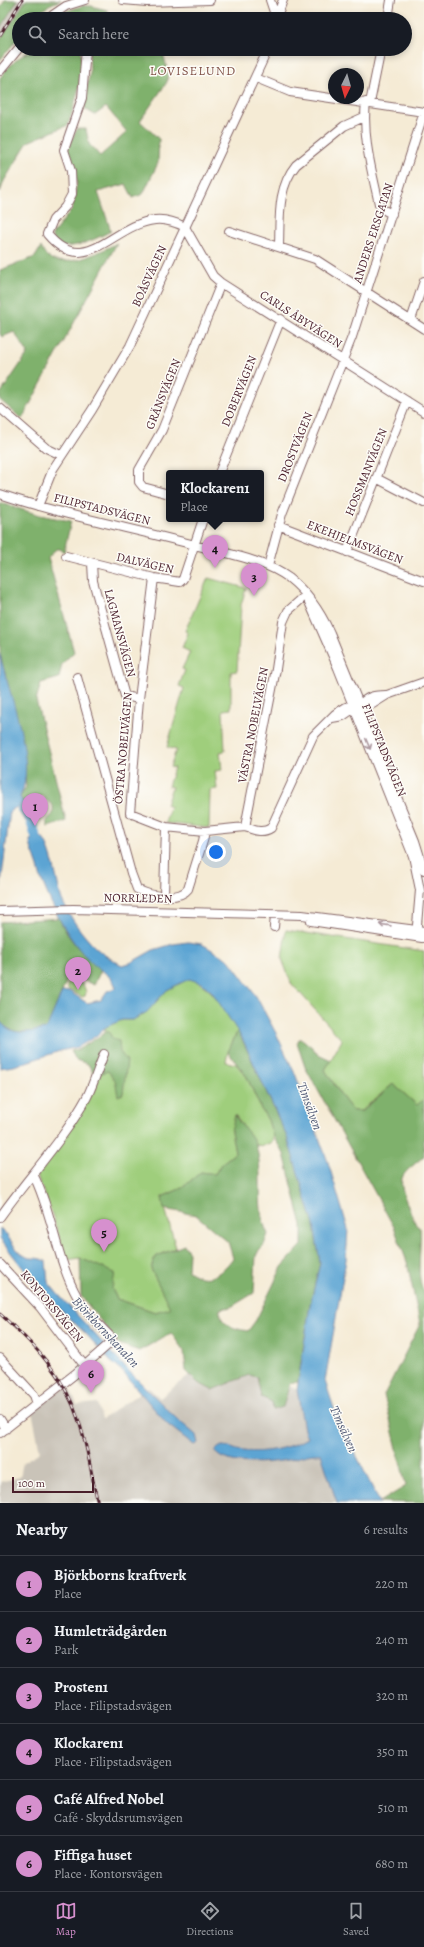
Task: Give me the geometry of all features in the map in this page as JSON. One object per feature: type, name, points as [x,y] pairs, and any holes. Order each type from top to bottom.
[{"type":"street","points":[[57,12],[66,6],[85,0]]},
{"type":"street","points":[[123,0],[147,2],[210,0]]},
{"type":"street","points":[[274,12],[271,0],[283,0],[279,12]]},
{"type":"street","points":[[389,12],[391,0]]},
{"type":"street","points":[[0,71],[14,56]]},
{"type":"street","points":[[85,56],[82,98],[64,150],[71,170],[72,194],[65,208],[53,220],[47,234],[61,248],[68,251],[83,252],[97,248],[129,229],[149,221],[167,221],[184,227]]},
{"type":"street","name":"BOÅSVÄGEN","points":[[38,506],[47,481],[61,455],[92,410],[130,346],[184,227],[256,78],[265,56]]},
{"type":"street","points":[[379,56],[364,117],[379,204],[382,209],[392,214]]},
{"type":"street","points":[[256,78],[290,92],[424,112]]},
{"type":"street","name":"ANDERS ERSGATAN","points":[[343,360],[367,291],[424,112]]},
{"type":"street","points":[[279,246],[281,199],[283,188],[290,173],[296,165],[344,126],[364,117]]},
{"type":"street","name":"CARLS ÅBYVÄGEN","points":[[184,227],[213,276],[424,412]]},
{"type":"street","points":[[229,231],[279,246],[315,259],[424,329]]},
{"type":"street","points":[[411,320],[424,281]]},
{"type":"street","name":"GRÄNSVÄGEN","points":[[166,493],[143,487],[139,482],[139,470],[162,430],[221,282]]},
{"type":"street","name":"DOBERVÄGEN","points":[[220,470],[281,319]]},
{"type":"street","name":"DROSTVÄGEN","points":[[268,566],[278,525],[343,360]]},
{"type":"street","name":"HOSSMANVÄGEN","points":[[347,552],[407,401]]},
{"type":"street","points":[[0,408],[46,448],[61,455]]},
{"type":"street","points":[[376,478],[424,503]]},
{"type":"street","name":"FILIPSTADSVÄGEN","points":[[0,494],[38,506],[194,544],[268,566],[288,577],[306,596],[357,707],[415,841],[424,870]]},
{"type":"street","points":[[194,544],[202,522]]},
{"type":"street","name":"EKEHJELMSVÄGEN","points":[[278,525],[424,581]]},
{"type":"street","name":"DALVÄGEN","points":[[66,556],[154,578],[180,582],[183,579],[194,544]]},
{"type":"street","name":"LAGMANSVÄGEN","points":[[92,563],[93,581],[125,696],[139,699]]},
{"type":"street","name":"ÖSTRA NOBELVÄGEN","points":[[154,578],[139,699],[130,813],[166,827]]},
{"type":"street","name":"VÄSTRA NOBELVÄGEN","points":[[245,827],[276,669],[283,622],[288,611],[306,596]]},
{"type":"street","points":[[78,677],[137,889],[152,895],[180,895],[184,893],[188,889],[205,831]]},
{"type":"street","points":[[164,895],[166,827],[205,831],[245,827],[259,832],[266,832],[271,828],[313,736],[346,707],[371,705],[387,695],[424,682]]},
{"type":"street","name":"FILIPSTADSVÄGEN","points":[[357,707],[417,867],[420,890],[417,926],[421,934]]},
{"type":"street","points":[[116,816],[130,813]]},
{"type":"street","name":"NORRLEDEN","points":[[2,911],[73,909],[275,916],[302,915],[421,934]]},
{"type":"street","points":[[274,928],[275,916]]},
{"type":"street","points":[[421,934],[424,920]]},
{"type":"street","points":[[0,1217],[57,1142],[87,1096],[104,1054]]},
{"type":"street","points":[[0,1419],[3,1431],[110,1342],[84,1308],[73,1288],[42,1193],[33,1174]]},
{"type":"street","name":"KONTORSVÄGEN","points":[[0,1264],[40,1307],[84,1365]]},
{"type":"street","points":[[0,1358],[34,1395],[37,1404]]},
{"type":"shaded area","points":[[18,0],[26,0],[18,12],[12,12],[12,22],[0,40],[0,28]]},
{"type":"shaded area","points":[[222,1349],[297,1390],[304,1430],[308,1438],[298,1444],[277,1450],[242,1451],[224,1446],[215,1452],[298,1457],[311,1453],[321,1454],[337,1503],[0,1503],[0,1482],[20,1477],[23,1462],[40,1452],[32,1411],[68,1384],[77,1405],[97,1403],[102,1419],[148,1387],[160,1398]]},
{"type":"green space","points":[[5,0],[18,0],[0,28],[0,8]]},
{"type":"green space","points":[[26,0],[61,0],[49,5],[42,12],[18,12]]},
{"type":"green space","points":[[82,6],[91,6],[107,10],[108,12],[65,12]]},
{"type":"green space","points":[[12,22],[12,45],[0,60],[0,40]]},
{"type":"green space","points":[[21,56],[81,56],[81,78],[68,125],[28,142],[4,181],[0,193],[0,78]]},
{"type":"green space","points":[[89,56],[164,56],[168,72],[167,82],[140,121],[159,139],[158,163],[143,194],[133,198],[126,184],[98,192],[111,231],[97,238],[76,245],[61,247],[53,246],[52,235],[72,209],[75,196],[77,181],[67,149],[77,129],[86,129],[89,144],[100,156],[127,132],[106,107],[95,115],[85,109],[84,101],[90,73]]},
{"type":"green space","points":[[117,243],[22,419],[0,400],[0,394],[28,353],[14,332],[2,337],[0,334],[0,270],[35,257],[41,247],[47,256],[55,260],[65,262],[88,257]]},
{"type":"green space","points":[[0,503],[40,515],[71,521],[64,552],[60,549],[56,549],[48,558],[74,652],[62,664],[59,678],[41,683],[36,700],[66,821],[48,827],[46,821],[53,814],[53,806],[42,796],[34,798],[30,806],[20,797],[26,787],[23,744],[0,654]]},
{"type":"green space","points":[[208,578],[246,588],[241,605],[237,671],[231,672],[231,709],[223,710],[225,751],[220,752],[222,770],[215,771],[217,789],[210,790],[209,828],[165,823],[170,807],[166,805],[172,787],[168,786],[174,768],[170,767],[176,750],[167,747],[184,688],[179,686],[185,670],[182,669],[190,652],[182,648],[188,633],[185,631]]},
{"type":"green space","points":[[59,918],[67,933],[77,946],[88,959],[101,970],[94,985],[76,977],[67,980],[46,1029],[22,1032],[10,1029],[0,1021],[0,922]]},
{"type":"green space","points":[[286,930],[424,951],[424,1099],[418,1106],[393,1084],[361,1111],[353,1111],[345,1101],[325,1070],[342,1040],[291,983],[282,959]]},
{"type":"green space","points":[[189,978],[198,982],[212,993],[238,1030],[228,1052],[226,1062],[236,1064],[247,1077],[261,1109],[268,1120],[273,1136],[272,1142],[263,1146],[256,1145],[236,1116],[231,1131],[235,1153],[221,1164],[215,1174],[201,1172],[182,1188],[162,1197],[176,1248],[155,1257],[151,1269],[171,1308],[155,1312],[117,1299],[112,1289],[80,1258],[66,1260],[52,1214],[37,1176],[51,1158],[106,1055],[105,1027],[122,1020],[133,1020],[146,1012],[167,990]]},
{"type":"green space","points":[[70,982],[83,984],[86,992],[85,996],[82,997],[68,989],[67,984]]},
{"type":"green space","points":[[238,1030],[287,1137],[314,1225],[320,1263],[310,1305],[298,1382],[290,1383],[283,1407],[273,1410],[272,1402],[261,1397],[257,1377],[249,1375],[212,1390],[198,1383],[186,1371],[184,1351],[171,1333],[139,1351],[119,1344],[81,1296],[80,1258],[115,1273],[112,1289],[117,1299],[155,1312],[170,1308],[151,1269],[155,1257],[184,1245],[189,1252],[188,1271],[202,1277],[213,1276],[228,1264],[233,1258],[228,1242],[196,1215],[164,1209],[162,1197],[182,1188],[201,1172],[215,1174],[221,1164],[235,1153],[231,1131],[235,1115],[256,1146],[260,1168],[261,1213],[268,1234],[264,1245],[256,1256],[254,1293],[231,1307],[220,1309],[222,1319],[233,1327],[248,1331],[256,1320],[282,1267],[302,1245],[302,1225],[284,1154],[273,1136],[268,1120],[261,1109],[247,1077],[228,1052]]},
{"type":"green space","points":[[108,1031],[113,1039],[119,1041],[120,1052],[127,1061],[123,1094],[118,1096],[115,1080],[108,1071],[93,1073],[88,1064],[76,1060],[71,1051],[79,1049]]},
{"type":"green space","points":[[299,1039],[302,1039],[313,1048],[316,1053],[331,1060],[325,1070],[353,1111],[362,1111],[393,1084],[417,1105],[424,1099],[424,1156],[403,1176],[402,1187],[416,1225],[420,1228],[419,1269],[421,1285],[424,1291],[424,1503],[380,1502],[406,1486],[384,1395],[420,1324],[407,1262],[394,1227],[305,1067],[297,1043]]},
{"type":"water","points":[[0,654],[15,706],[24,746],[26,765],[25,782],[20,797],[22,801],[30,806],[32,817],[27,818],[23,813],[21,814],[17,807],[10,811],[0,893]]},
{"type":"water","points":[[40,836],[48,847],[54,865],[60,894],[65,906],[81,932],[99,951],[122,965],[130,963],[153,950],[173,944],[188,942],[202,944],[229,960],[256,996],[277,1035],[296,1076],[328,1162],[348,1229],[346,1260],[325,1381],[336,1414],[380,1503],[337,1503],[321,1454],[279,1461],[249,1463],[228,1460],[215,1452],[222,1446],[241,1451],[268,1451],[292,1445],[307,1438],[304,1430],[297,1390],[310,1305],[320,1263],[314,1225],[287,1137],[242,1038],[212,992],[202,983],[189,979],[167,990],[147,1012],[133,1020],[122,1020],[106,1027],[96,1036],[78,1047],[60,1051],[14,1066],[0,1068],[0,1021],[5,1026],[15,1031],[27,1032],[46,1029],[62,992],[69,991],[87,1003],[101,1000],[107,991],[116,988],[109,976],[91,962],[75,944],[51,903],[41,879],[30,840]]},
{"type":"water","points":[[0,1228],[21,1254],[29,1258],[46,1261],[48,1282],[57,1293],[125,1367],[177,1419],[196,1435],[198,1443],[194,1445],[167,1424],[121,1370],[110,1361],[87,1335],[41,1291],[0,1239]]},
{"type":"waterway","points":[[22,808],[30,819],[40,849]]},
{"type":"railway","points":[[14,12],[22,0]]},
{"type":"railway","points":[[0,35],[12,16]]},
{"type":"railway","points":[[0,1314],[36,1349],[65,1388],[81,1429],[98,1503]]},
{"type":"place","name":"Klockaren1","points":[[215,568]]},
{"type":"place","name":"Prosten1","points":[[254,596]]},
{"type":"place","name":"Björkborns kraftverk","points":[[35,826]]},
{"type":"place","name":"Humleträdgården","points":[[78,990]]},
{"type":"place","name":"Café Alfred Nobel","points":[[104,1252]]},
{"type":"place","name":"Fiffiga huset","points":[[91,1393]]},
{"type":"district","name":"LOVISELUND","points":[[193,70]]},
{"type":"water label","name":"Timsälven","points":[[310,1106]]},
{"type":"water label","name":"Björkbornskanalen","points":[[106,1332]]},
{"type":"water label","name":"Timsälven","points":[[344,1429]]}]
